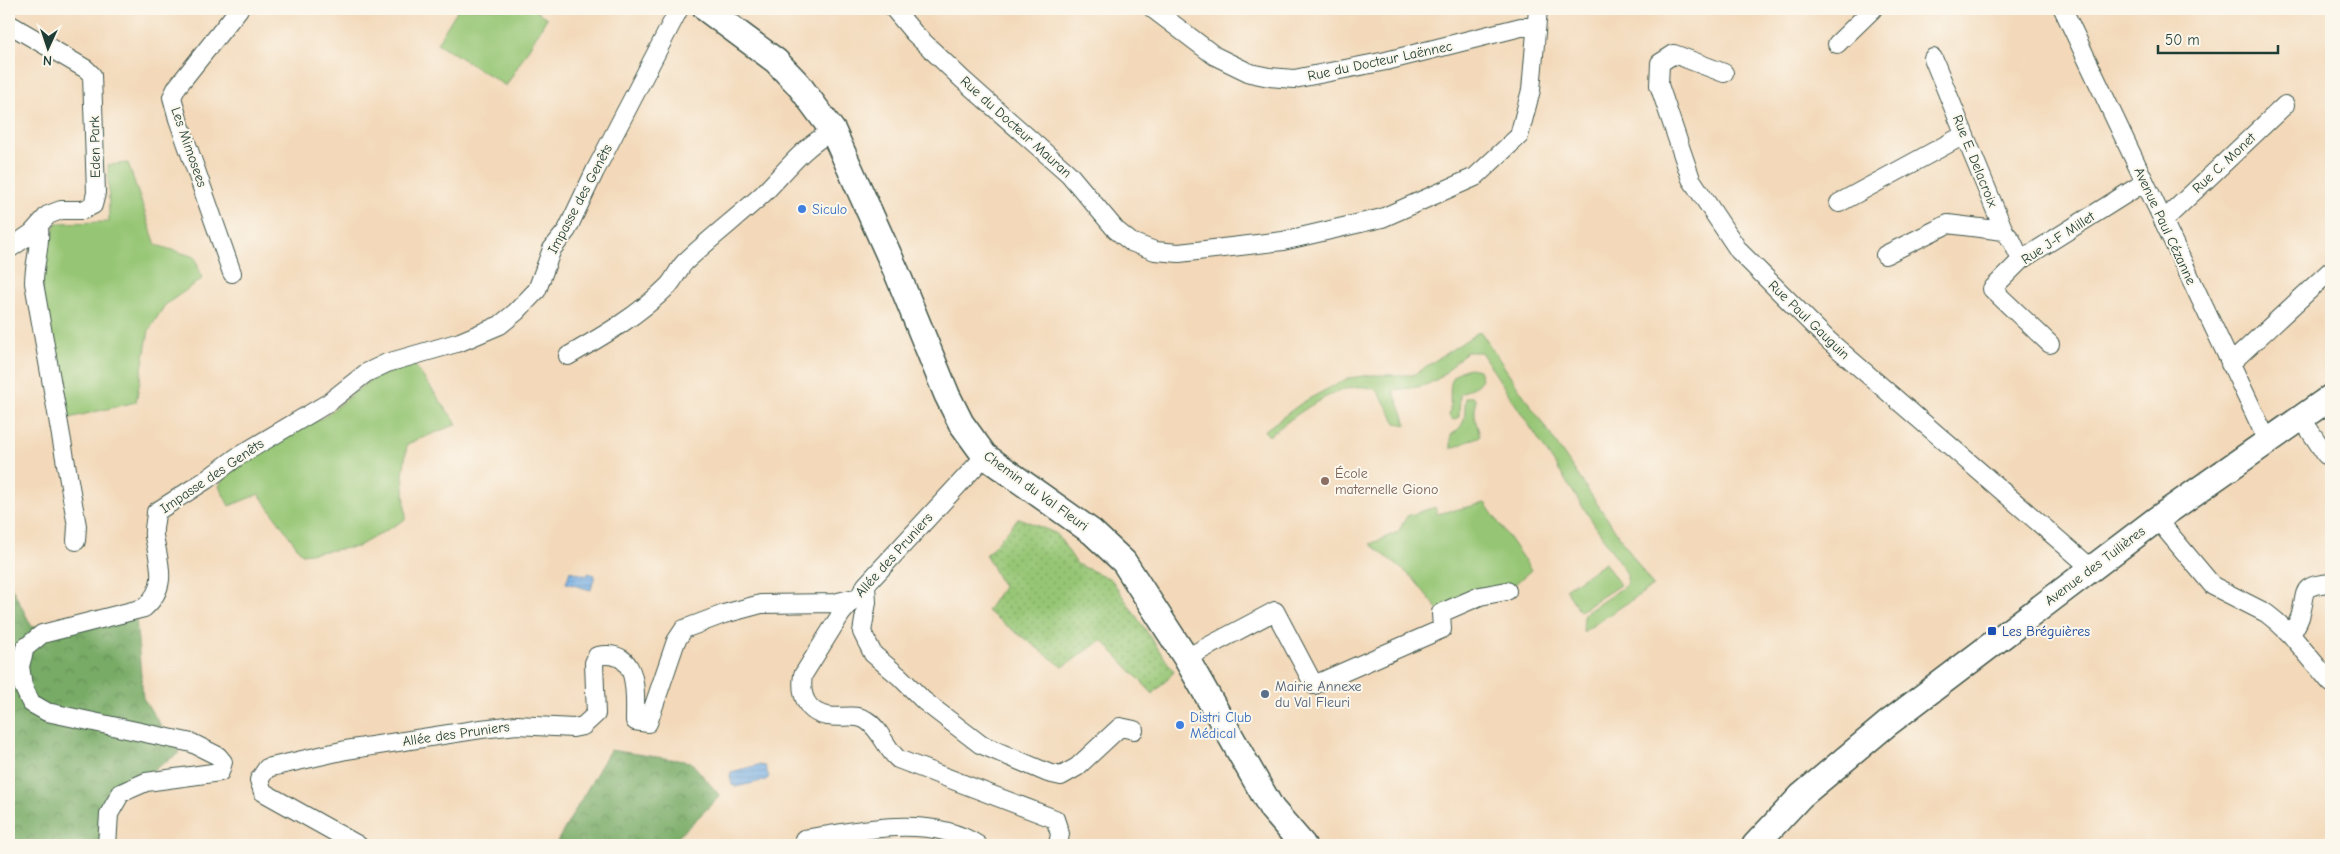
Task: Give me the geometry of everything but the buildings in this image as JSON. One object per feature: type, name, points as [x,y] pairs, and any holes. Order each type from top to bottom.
[{"type":"street","name":"Les Mimosees","points":[[232,273],[172,97],[177,87],[239,9]]},
{"type":"street","name":"Impasse des Genêts","points":[[107,845],[109,814],[121,793],[146,782],[220,772],[223,762],[218,756],[192,744],[47,712],[31,703],[23,686],[20,666],[25,648],[42,634],[144,608],[155,598],[160,582],[157,542],[154,535],[156,512],[206,480],[237,457],[328,403],[366,373],[387,363],[460,342],[500,325],[516,312],[538,290],[552,249],[567,230],[678,9]]},
{"type":"street","name":"Chemin du Val Fleuri","points":[[706,9],[776,61],[798,84],[833,131],[897,274],[947,396],[961,423],[985,456],[1092,532],[1112,550],[1134,576],[1186,658],[1272,809],[1303,845]]},
{"type":"street","name":"Rue du Docteur Mauran","points":[[894,9],[914,33],[962,79],[1069,174],[1116,230],[1131,242],[1155,251],[1179,253],[1283,241],[1382,218],[1475,177],[1519,136],[1531,90],[1538,9]]},
{"type":"street","name":"Rue du Docteur Laënnec","points":[[1153,9],[1215,56],[1250,73],[1294,79],[1386,61],[1521,26],[1536,27]]},
{"type":"street","points":[[1837,44],[1873,9]]},
{"type":"street","name":"Avenue Paul Cézanne","points":[[2063,9],[2268,442]]},
{"type":"street","name":"Eden Park","points":[[9,249],[38,226],[48,215],[61,210],[83,210],[92,205],[96,193],[92,75],[86,69],[12,33]]},
{"type":"street","name":"Rue Paul Gauguin","points":[[1724,73],[1674,54],[1660,63],[1659,85],[1691,179],[1738,251],[1829,341],[2091,568]]},
{"type":"street","name":"Rue E. Delacroix","points":[[1933,58],[2004,231],[2012,241],[2021,260]]},
{"type":"street","name":"Rue C. Monet","points":[[2163,221],[2285,105]]},
{"type":"street","points":[[568,356],[605,334],[653,300],[670,285],[684,263],[763,193],[793,160],[816,140],[833,131]]},
{"type":"street","points":[[1838,203],[1964,135]]},
{"type":"street","name":"Rue J-F Millet","points":[[2050,344],[1992,289],[2021,260],[2145,182]]},
{"type":"street","points":[[1885,255],[1948,224],[2004,231]]},
{"type":"street","points":[[38,226],[40,244],[34,270],[34,283],[77,526],[76,541]]},
{"type":"street","points":[[2230,364],[2331,270]]},
{"type":"street","name":"Avenue des Tuilières","points":[[1755,845],[1801,796],[1887,724],[2157,519],[2331,397]]},
{"type":"street","points":[[2302,419],[2326,455],[2331,457]]},
{"type":"street","name":"Allée des Pruniers","points":[[358,845],[263,792],[259,780],[262,774],[267,768],[330,754],[481,728],[517,725],[573,728],[583,726],[596,714],[594,663],[597,656],[608,654],[618,656],[630,669],[635,691],[634,721],[648,723],[676,642],[684,629],[716,617],[761,604],[834,603],[852,601],[859,597],[866,585],[985,456]]},
{"type":"street","points":[[2157,519],[2213,586],[2266,613],[2291,635],[2331,683]]},
{"type":"street","points":[[2291,635],[2300,617],[2304,593],[2308,587],[2314,584],[2331,583]]},
{"type":"street","points":[[866,585],[867,602],[862,632],[873,654],[924,701],[980,744],[1048,773],[1061,776],[1078,767],[1120,727],[1134,730]]},
{"type":"street","points":[[1186,658],[1275,611],[1314,685],[1442,629],[1441,613],[1480,596],[1507,591]]},
{"type":"street","points":[[852,601],[841,614],[803,675],[802,685],[806,703],[811,709],[828,717],[856,716],[864,719],[871,724],[889,752],[898,759],[1055,819],[1060,834],[1058,845]]},
{"type":"street","points":[[804,839],[881,827],[941,830],[968,839],[978,845]]},
{"type":"green space","points":[[458,9],[533,9],[547,18],[506,86],[437,43]]},
{"type":"green space","points":[[128,163],[156,245],[195,257],[202,279],[165,305],[149,330],[136,402],[65,419],[38,271],[56,223],[109,222],[108,165]]},
{"type":"green space","points":[[1480,331],[1653,586],[1583,632],[1584,614],[1625,586],[1627,574],[1481,352],[1466,352],[1435,381],[1419,387],[1393,390],[1407,425],[1396,423],[1378,391],[1365,387],[1351,388],[1320,400],[1269,436],[1264,431],[1303,402],[1348,378],[1371,375],[1413,375]]},
{"type":"green space","points":[[413,363],[457,424],[407,444],[403,475],[406,519],[357,547],[302,554],[259,494],[229,506],[219,486],[231,467],[324,417],[371,379]]},
{"type":"green space","points":[[1470,368],[1479,370],[1482,379],[1477,385],[1460,394],[1459,417],[1453,420],[1449,416],[1450,387],[1455,375]]},
{"type":"green space","points":[[1466,397],[1473,397],[1475,399],[1475,418],[1480,436],[1451,449],[1451,435],[1461,427],[1463,422]]},
{"type":"green space","points":[[1485,503],[1531,570],[1507,591],[1441,613],[1412,577],[1370,544],[1398,532],[1407,516],[1435,507],[1437,514]]},
{"type":"green space","points":[[1019,518],[1057,534],[1077,564],[1111,579],[1174,672],[1153,694],[1102,640],[1063,667],[987,611],[1003,587],[986,555]]},
{"type":"green space","points":[[1605,563],[1620,585],[1580,611],[1565,589]]},
{"type":"green space","points":[[9,582],[32,627],[136,618],[143,698],[179,753],[118,794],[97,845],[9,845]]},
{"type":"green space","points":[[610,750],[691,762],[720,796],[670,845],[555,845]]},
{"type":"water","points":[[570,571],[587,576],[588,573],[595,575],[591,590],[566,583]]},
{"type":"water","points":[[758,765],[765,766],[769,777],[766,780],[736,787],[732,785],[731,772]]},
{"type":"place","name":"Siculo","points":[[802,209]]},
{"type":"place","name":"École maternelle Giono","points":[[1325,481]]},
{"type":"place","name":"Les Bréguières","points":[[1992,631]]},
{"type":"place","name":"Mairie Annexe du Val Fleuri","points":[[1265,694]]},
{"type":"place","name":"Distri Club Médical","points":[[1180,725]]}]
